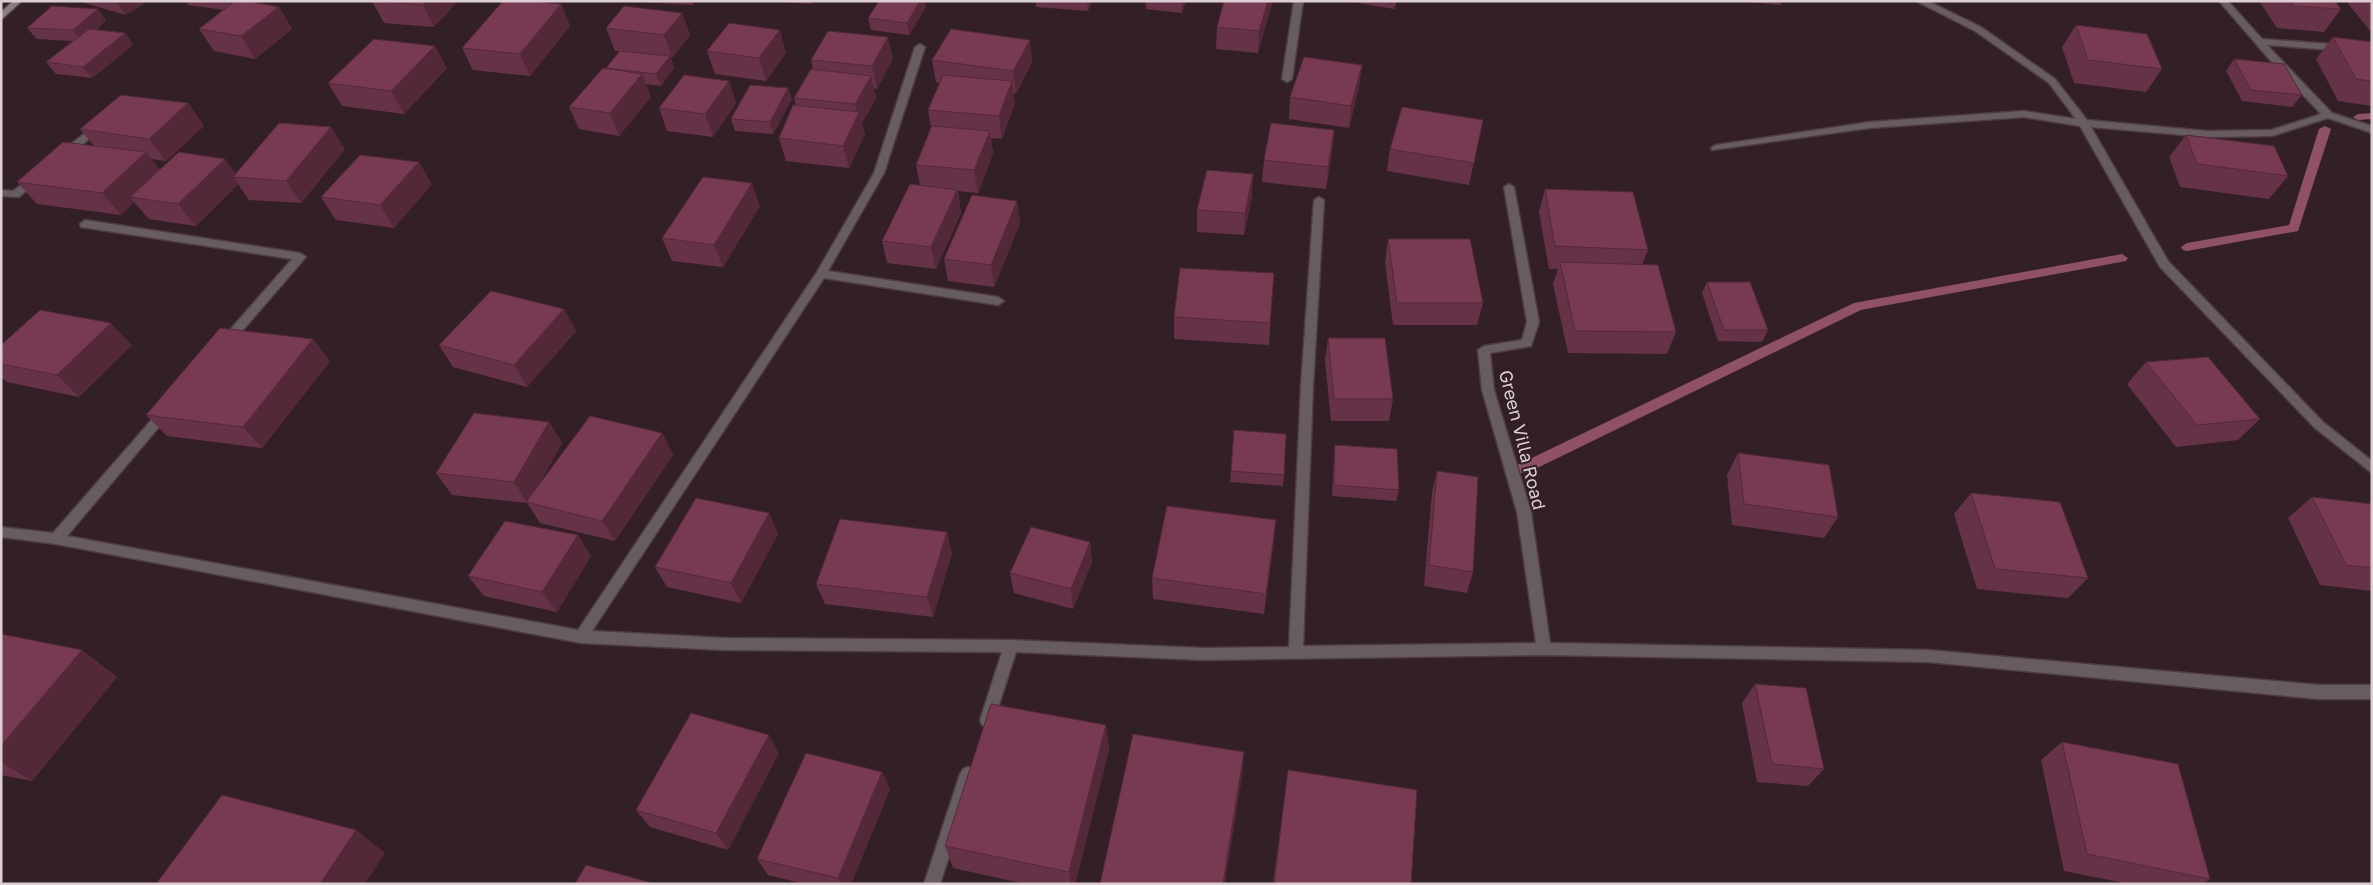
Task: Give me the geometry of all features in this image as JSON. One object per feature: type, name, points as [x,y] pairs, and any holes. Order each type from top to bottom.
[{"type":"main road","points":[[1,17],[18,1]]},
{"type":"street","points":[[1287,79],[1299,1]]},
{"type":"street","points":[[1920,1],[1978,29],[2052,81],[2084,123],[2164,264],[2319,425],[2372,468]]},
{"type":"street","points":[[2223,1],[2273,58],[2328,115],[2372,130]]},
{"type":"street","points":[[2260,42],[2372,50]]},
{"type":"street","points":[[581,636],[821,274],[878,173],[920,47]]},
{"type":"street","points":[[1716,148],[1870,125],[2024,114],[2084,123],[2207,134],[2272,133],[2328,115]]},
{"type":"street","points":[[58,159],[109,117]]},
{"type":"street","points":[[1,193],[14,195],[44,171]]},
{"type":"street","name":"Green Villa Road","points":[[1509,187],[1533,322],[1527,343],[1484,350],[1488,390],[1524,512],[1544,649]]},
{"type":"street","points":[[1296,653],[1308,377],[1319,200]]},
{"type":"street","points":[[85,224],[300,257],[216,353]]},
{"type":"street","points":[[821,274],[998,301]]},
{"type":"street","points":[[56,539],[171,405]]},
{"type":"street","points":[[1,532],[56,539],[581,636],[724,644],[1011,646],[1204,654],[1544,649],[1928,656],[2319,692],[2372,692]]},
{"type":"street","points":[[981,738],[1011,646]]},
{"type":"street","points":[[932,884],[974,756]]},
{"type":"building","points":[[235,1],[247,1],[279,7],[241,36],[199,29]]},
{"type":"building","points":[[374,1],[427,1],[423,5]]},
{"type":"building","points":[[503,1],[561,4],[520,54],[462,48]]},
{"type":"building","points":[[879,1],[920,1],[907,23],[868,18]]},
{"type":"building","points":[[1224,1],[1268,1],[1259,31],[1217,27]]},
{"type":"building","points":[[2290,1],[2335,1],[2341,9],[2294,6]]},
{"type":"building","points":[[52,6],[98,9],[73,30],[27,28]]},
{"type":"building","points":[[624,6],[682,13],[664,35],[606,28]]},
{"type":"building","points":[[729,23],[780,30],[759,58],[707,51]]},
{"type":"building","points":[[2076,25],[2147,34],[2162,69],[2088,60]]},
{"type":"building","points":[[89,29],[125,33],[83,67],[46,62]]},
{"type":"building","points":[[951,29],[1030,40],[1013,71],[932,60]]},
{"type":"building","points":[[828,31],[888,37],[872,66],[811,60]]},
{"type":"building","points":[[2333,37],[2372,42],[2372,81],[2356,79]]},
{"type":"building","points":[[374,39],[435,46],[391,91],[328,83]]},
{"type":"building","points":[[620,51],[670,56],[656,74],[606,68]]},
{"type":"building","points":[[1304,57],[1362,65],[1351,106],[1290,97]]},
{"type":"building","points":[[2234,59],[2284,64],[2302,95],[2251,90]]},
{"type":"building","points":[[603,68],[642,74],[610,113],[569,107]]},
{"type":"building","points":[[811,69],[871,76],[855,104],[794,98]]},
{"type":"building","points":[[684,75],[729,81],[705,114],[659,108]]},
{"type":"building","points":[[943,75],[1012,81],[999,116],[928,110]]},
{"type":"building","points":[[750,85],[788,88],[770,122],[731,119]]},
{"type":"building","points":[[121,95],[188,103],[149,139],[80,129]]},
{"type":"building","points":[[793,105],[859,112],[843,146],[779,138]]},
{"type":"building","points":[[1402,107],[1483,120],[1474,163],[1390,149]]},
{"type":"building","points":[[279,123],[331,127],[286,181],[233,177]]},
{"type":"building","points":[[1271,123],[1334,130],[1328,167],[1264,160]]},
{"type":"building","points":[[932,126],[990,131],[974,170],[916,165]]},
{"type":"building","points":[[2186,135],[2274,146],[2288,176],[2197,164]]},
{"type":"building","points":[[63,142],[146,152],[102,193],[17,182]]},
{"type":"building","points":[[179,152],[225,159],[178,204],[130,197]]},
{"type":"building","points":[[360,155],[419,162],[380,205],[321,197]]},
{"type":"building","points":[[1207,170],[1253,174],[1245,213],[1197,210]]},
{"type":"building","points":[[703,177],[752,183],[714,245],[662,238]]},
{"type":"building","points":[[910,184],[957,190],[931,247],[882,241]]},
{"type":"building","points":[[1545,189],[1633,192],[1648,250],[1555,246]]},
{"type":"building","points":[[972,195],[1017,201],[991,265],[944,259]]},
{"type":"building","points":[[1388,239],[1470,239],[1483,303],[1397,303]]},
{"type":"building","points":[[1560,262],[1658,265],[1676,332],[1575,331]]},
{"type":"building","points":[[1180,268],[1274,273],[1270,323],[1174,317]]},
{"type":"building","points":[[1707,282],[1750,282],[1768,330],[1724,330]]},
{"type":"building","points":[[491,291],[564,309],[514,365],[439,345]]},
{"type":"building","points":[[40,310],[111,323],[57,375],[1,364],[1,345]]},
{"type":"building","points":[[220,328],[313,339],[243,427],[146,415]]},
{"type":"building","points":[[1328,338],[1385,338],[1393,399],[1334,399]]},
{"type":"building","points":[[2208,357],[2260,419],[2197,425],[2146,362]]},
{"type":"building","points":[[474,413],[549,422],[514,482],[436,473]]},
{"type":"building","points":[[590,416],[662,433],[602,521],[526,502]]},
{"type":"building","points":[[1234,430],[1286,434],[1284,475],[1231,471]]},
{"type":"building","points":[[1335,445],[1397,449],[1399,490],[1334,485]]},
{"type":"building","points":[[1738,453],[1829,465],[1838,517],[1744,504]]},
{"type":"building","points":[[1437,471],[1478,477],[1473,572],[1429,565]]},
{"type":"building","points":[[1971,493],[2060,502],[2088,578],[1995,569]]},
{"type":"building","points":[[2312,497],[2372,504],[2372,568],[2346,565]]},
{"type":"building","points":[[696,498],[769,513],[731,583],[655,567]]},
{"type":"building","points":[[1167,506],[1276,520],[1266,594],[1152,578]]},
{"type":"building","points":[[840,519],[947,532],[927,597],[816,584]]},
{"type":"building","points":[[505,521],[578,535],[542,592],[468,576]]},
{"type":"building","points":[[1031,527],[1090,542],[1071,589],[1010,573]]},
{"type":"building","points":[[1,634],[82,650],[1,746]]},
{"type":"building","points":[[1755,684],[1806,688],[1824,769],[1772,764]]},
{"type":"building","points":[[991,704],[1106,725],[1069,872],[945,846]]},
{"type":"building","points":[[691,713],[769,735],[716,833],[636,810]]},
{"type":"building","points":[[1133,734],[1244,752],[1223,884],[1100,884]]},
{"type":"building","points":[[2062,742],[2178,764],[2210,879],[2087,854]]},
{"type":"building","points":[[806,753],[882,772],[838,878],[757,859]]},
{"type":"building","points":[[1288,770],[1417,790],[1411,884],[1274,884]]},
{"type":"building","points":[[222,795],[356,830],[320,884],[156,884]]},
{"type":"building","points":[[586,865],[656,884],[575,884]]},
{"type":"waterway","points":[[2358,117],[2372,116]]},
{"type":"waterway","points":[[2187,247],[2294,228],[2325,129]]},
{"type":"waterway","points":[[1522,469],[1858,306],[2122,258]]}]
